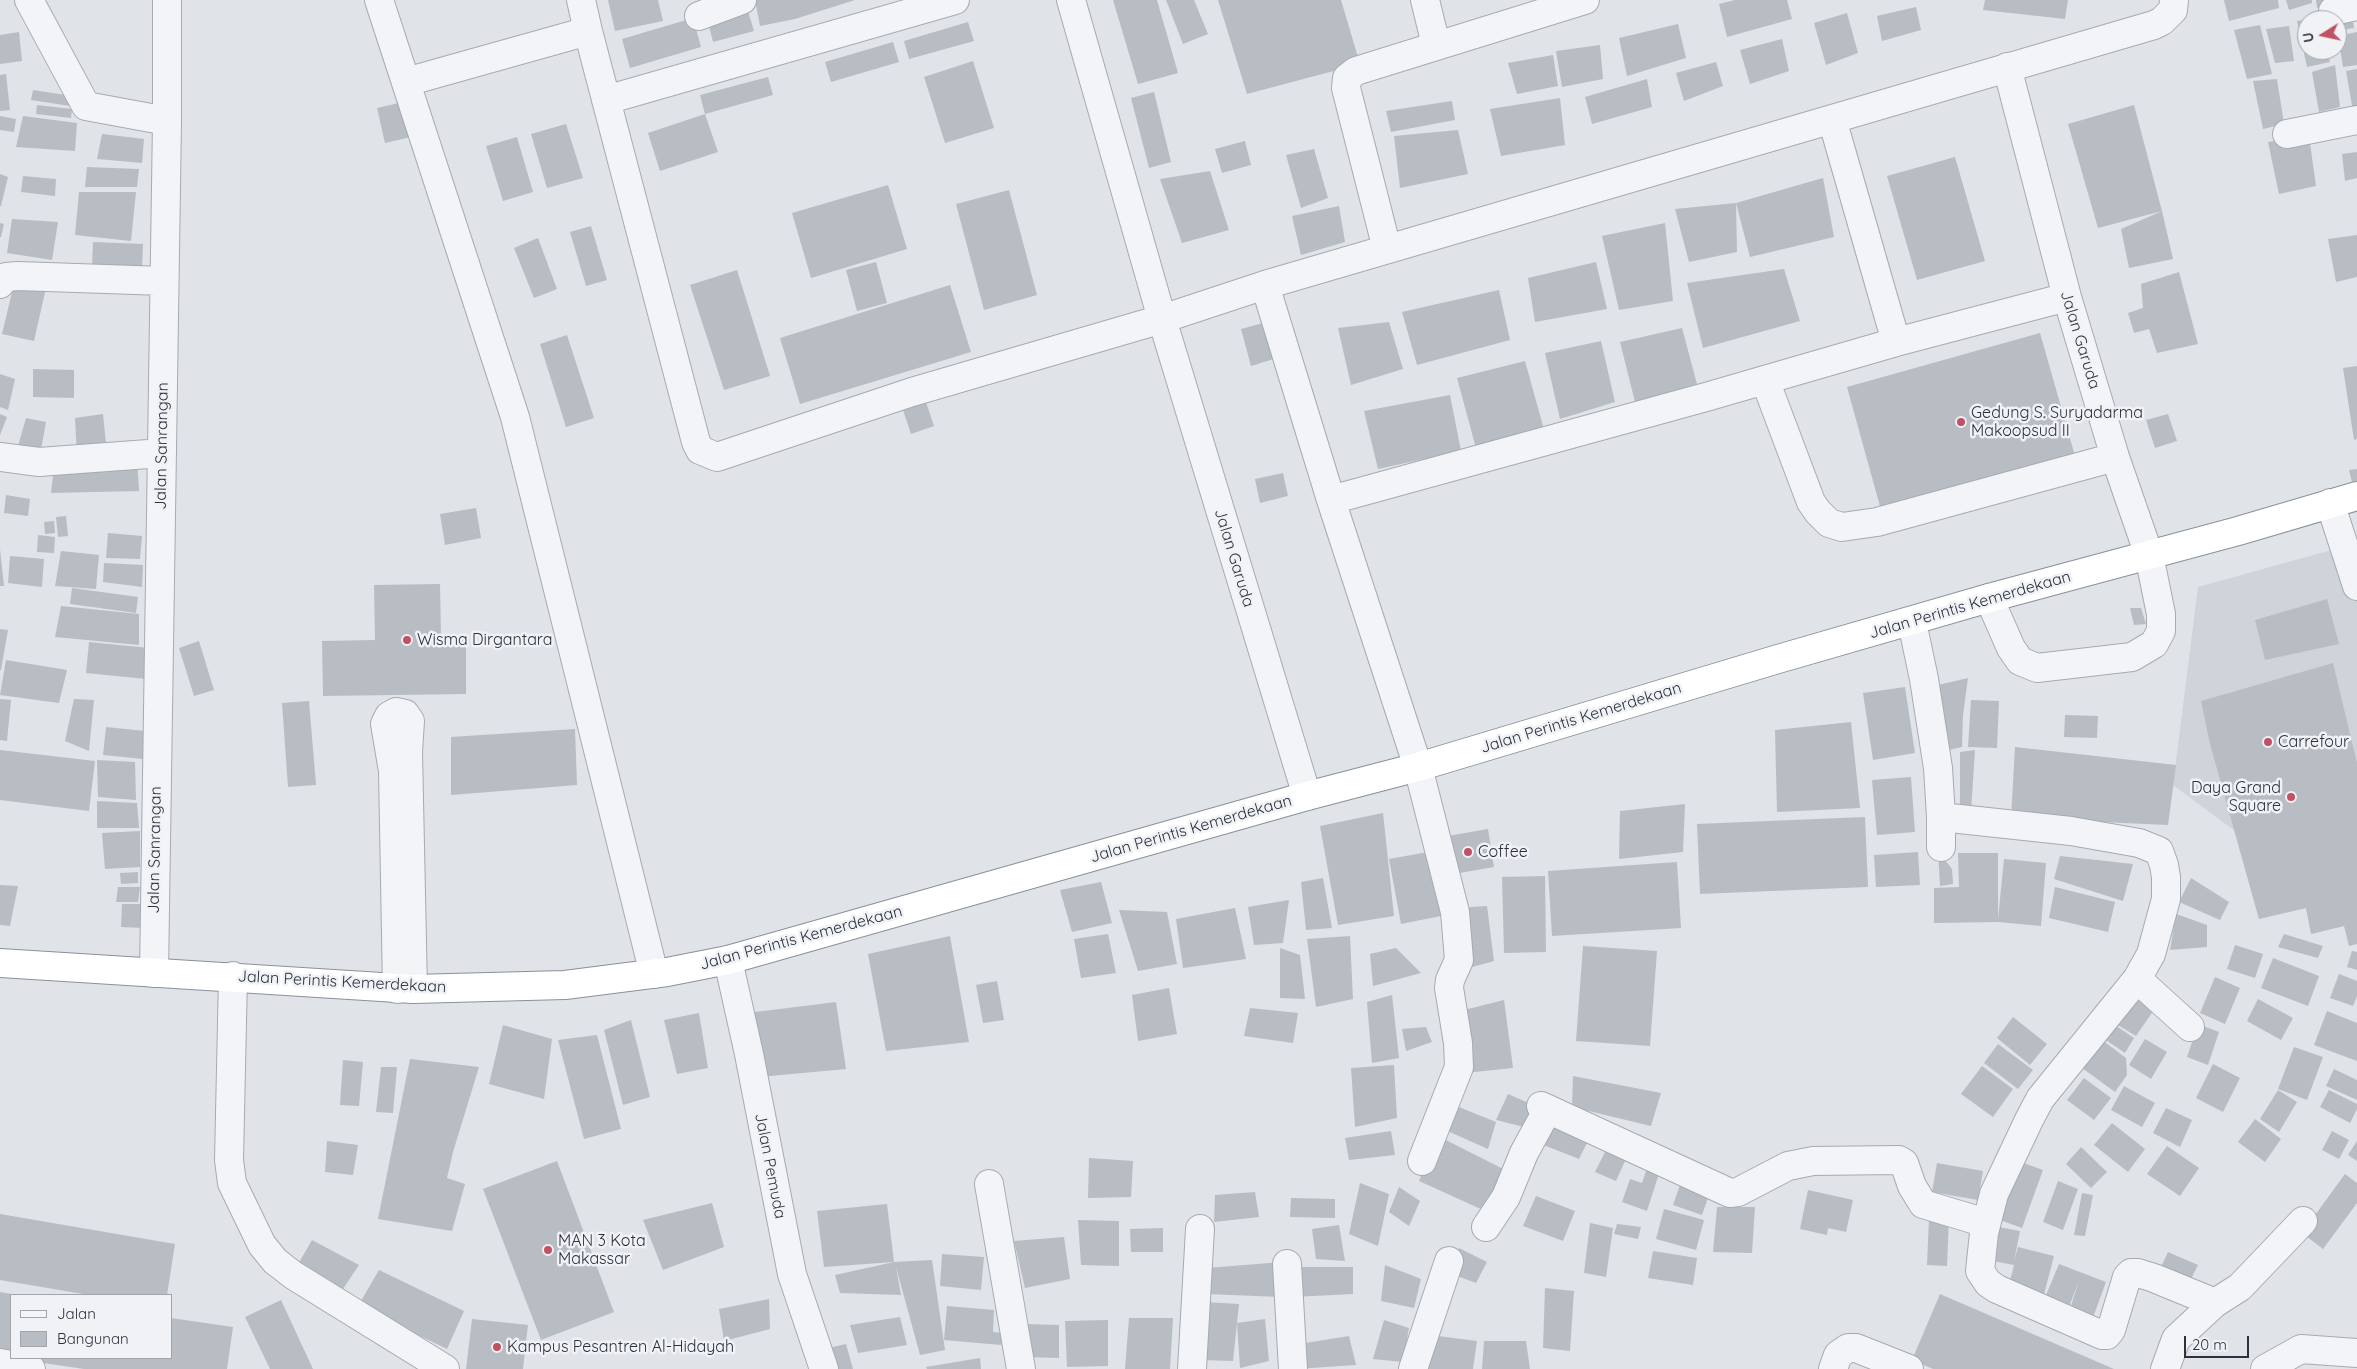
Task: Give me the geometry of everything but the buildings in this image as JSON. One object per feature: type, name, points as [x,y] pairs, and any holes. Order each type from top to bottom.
[{"type":"highway","name":"Jalan Perintis Kemerdekaan","points":[[0,963],[233,976],[405,989],[565,986],[660,973],[728,960],[1307,796],[1418,767],[1749,667],[2357,496]]},
{"type":"street","points":[[29,0],[86,106],[167,121]]},
{"type":"street","name":"Jalan Sanrangan","points":[[154,973],[167,121],[167,0]]},
{"type":"street","points":[[379,0],[413,80],[529,414],[660,973]]},
{"type":"street","points":[[580,0],[696,442],[700,450],[708,455],[717,457],[912,392],[1162,319],[1264,285],[2154,25],[2162,21],[2173,10],[2174,0]]},
{"type":"street","points":[[699,16],[742,0]]},
{"type":"street","points":[[606,100],[955,0]]},
{"type":"street","name":"Jalan Garuda","points":[[1071,0],[1162,319],[1307,796]]},
{"type":"street","points":[[1425,0],[1436,45]]},
{"type":"street","points":[[1387,249],[1346,82],[1347,78],[1356,71],[1585,0]]},
{"type":"street","points":[[413,80],[588,31]]},
{"type":"street","name":"Jalan Garuda","points":[[1989,598],[2011,648],[2020,660],[2037,668],[2132,657],[2154,644],[2160,631],[2161,614],[2149,555],[2116,457],[2067,297],[2007,67]]},
{"type":"street","points":[[1832,119],[1896,342]]},
{"type":"street","points":[[2286,134],[2357,120]]},
{"type":"street","points":[[0,284],[6,277],[18,276],[164,281]]},
{"type":"street","points":[[1264,285],[1331,500],[1418,767],[1455,912],[1460,951],[1459,960],[1450,980],[1449,988],[1458,1042],[1459,1067],[1422,1161]]},
{"type":"street","points":[[1331,500],[1896,342],[2067,297]]},
{"type":"street","points":[[1765,380],[1812,502],[1818,512],[1829,523],[1842,527],[1877,522],[2116,457]]},
{"type":"street","points":[[0,457],[39,462],[162,454]]},
{"type":"street","points":[[2330,503],[2357,586]]},
{"type":"street","points":[[1912,622],[1924,678],[1938,768],[1941,847]]},
{"type":"street","points":[[399,753],[405,989]]},
{"type":"street","points":[[1941,817],[2071,831],[2139,843],[2159,851],[2164,865],[2166,900],[2151,954],[2137,979],[2040,1099],[1994,1194],[1986,1223],[1980,1271],[1988,1283],[1997,1289],[2102,1335],[2107,1335],[2111,1330],[2127,1278],[2131,1274],[2138,1273],[2154,1278],[2216,1303]]},
{"type":"street","name":"Jalan Pemuda","points":[[728,960],[749,1054],[792,1274],[824,1369]]},
{"type":"street","points":[[233,976],[230,1160],[232,1183],[262,1245],[275,1261],[293,1275],[445,1369]]},
{"type":"street","points":[[2137,979],[2190,1027]]},
{"type":"street","points":[[1486,1227],[1506,1197],[1544,1107],[1730,1193],[1738,1192],[1768,1175],[1796,1164],[1813,1161],[1898,1160],[1904,1163],[1912,1186],[1923,1204],[1986,1223]]},
{"type":"street","points":[[989,1184],[1021,1369]]},
{"type":"street","points":[[2165,1369],[2176,1339],[2216,1303],[2240,1286],[2303,1221]]},
{"type":"street","points":[[1192,1369],[1200,1228]]},
{"type":"street","points":[[1413,1369],[1449,1261]]},
{"type":"street","points":[[1287,1264],[1293,1369]]},
{"type":"street","points":[[1833,1369],[1838,1355],[1848,1348],[1856,1348],[1909,1369]]},
{"type":"street","points":[[2265,1369],[2301,1349],[2357,1353]]},
{"type":"street","points":[[0,1363],[31,1369]]},
{"type":"shaded area","points":[[2357,543],[2357,944],[2344,926],[2311,934],[2306,908],[2259,919],[2235,831],[2173,785],[2198,587]]},
{"type":"place","name":"Gedung S. Suryadarma Makoopsud II","points":[[1961,422]]},
{"type":"place","name":"Wisma Dirgantara","points":[[407,640]]},
{"type":"place","name":"Carrefour","points":[[2268,742]]},
{"type":"place","name":"Daya Grand Square","points":[[2291,797]]},
{"type":"place","name":"Coffee","points":[[1468,852]]},
{"type":"place","name":"MAN 3 Kota Makassar","points":[[548,1250]]},
{"type":"place","name":"Kampus Pesantren Al-Hidayah","points":[[497,1347]]}]
